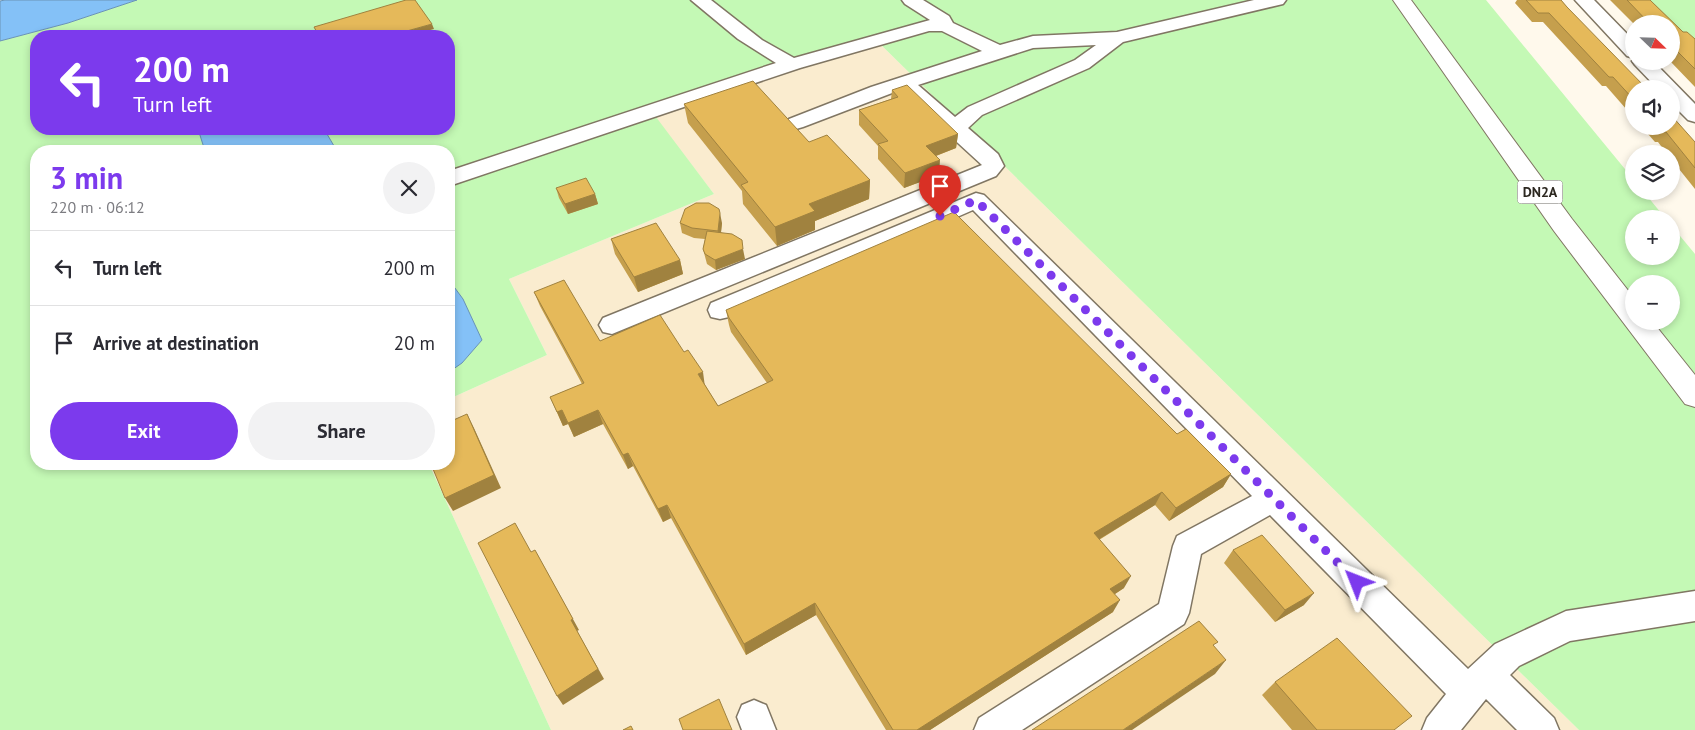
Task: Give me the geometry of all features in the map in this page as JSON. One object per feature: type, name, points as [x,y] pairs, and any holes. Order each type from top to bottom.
[{"type":"highway","name":"DN2A","points":[[1402,0],[1563,225],[1625,305]]},
{"type":"highway","points":[[1644,330],[1695,396]]},
{"type":"street","points":[[700,0],[758,44],[779,58],[793,64]]},
{"type":"street","points":[[911,0],[943,20],[946,26]]},
{"type":"street","points":[[796,123],[878,91],[1033,42],[1117,38],[1277,0]]},
{"type":"street","points":[[1584,0],[1625,43]]},
{"type":"street","points":[[455,177],[793,64],[928,25],[946,26],[1000,52]]},
{"type":"street","points":[[954,128],[975,111],[1082,64],[1117,38]]},
{"type":"street","points":[[1651,70],[1660,80]]},
{"type":"street","points":[[612,325],[982,176],[994,166],[990,159],[904,83]]},
{"type":"street","points":[[1680,100],[1695,116]]},
{"type":"street","points":[[720,310],[976,200],[1274,498],[1477,684],[1542,730]]},
{"type":"street","points":[[991,730],[1173,613],[1188,546],[1274,498]]},
{"type":"street","points":[[1439,730],[1477,684],[1507,655],[1566,626],[1695,606]]},
{"type":"shaded area","points":[[875,39],[1579,730],[551,730],[432,470],[455,470],[455,396],[547,355],[509,279],[714,194],[655,117]]},
{"type":"green space","points":[[137,0],[1486,0],[1625,169],[1625,200],[1650,200],[1659,210],[1625,210],[1625,265],[1680,265],[1680,236],[1695,254],[1695,730],[1579,730],[875,39],[656,117],[714,194],[509,279],[547,355],[455,396],[455,145],[30,145],[30,470],[432,470],[551,730],[0,730],[0,41],[30,33],[30,135],[455,135],[455,30],[42,30]]},
{"type":"green space","points":[[1642,0],[1695,0],[1695,51],[1680,34],[1680,15],[1660,15]]},
{"type":"water","points":[[137,0],[68,23],[42,30],[30,30],[30,33],[0,41],[0,1]]},
{"type":"water","points":[[200,135],[328,135],[333,145],[203,145]]},
{"type":"water","points":[[455,288],[463,299],[482,340],[462,363],[455,368]]},
{"type":"building","points":[[406,0],[415,0],[432,24],[410,30],[316,30],[314,27]]},
{"type":"building","points":[[1526,0],[1561,0],[1625,66],[1625,70],[1628,70],[1638,80],[1625,80],[1625,90],[1613,77],[1609,77],[1549,13],[1538,13]]},
{"type":"building","points":[[1627,0],[1650,0],[1665,15],[1641,15]]},
{"type":"building","points":[[1680,29],[1695,39],[1695,69],[1680,54]]},
{"type":"building","points":[[753,81],[809,142],[827,135],[870,180],[809,204],[815,211],[775,227],[741,185],[748,182],[684,104]]},
{"type":"building","points":[[907,85],[958,134],[926,146],[940,160],[905,173],[878,144],[888,141],[859,110],[898,97],[892,90]]},
{"type":"building","points":[[1680,125],[1695,142],[1695,168],[1680,149],[1680,145],[1676,145],[1668,135],[1680,135]]},
{"type":"building","points":[[586,178],[595,194],[565,204],[556,188]]},
{"type":"building","points":[[696,203],[709,203],[719,209],[718,231],[692,228],[680,223],[685,209]]},
{"type":"building","points":[[954,212],[1177,434],[1186,429],[1231,474],[1176,508],[1162,492],[1094,533],[1131,576],[1110,589],[1120,600],[917,730],[893,730],[815,603],[744,644],[667,505],[658,509],[628,453],[623,455],[598,410],[568,423],[562,410],[557,412],[550,397],[584,383],[534,292],[564,280],[600,341],[660,315],[684,352],[688,350],[703,372],[698,374],[718,406],[773,380],[729,318],[726,310]]},
{"type":"building","points":[[656,223],[680,260],[634,277],[611,239]]},
{"type":"building","points":[[707,231],[732,234],[742,240],[743,249],[715,260],[705,254],[703,249]]},
{"type":"building","points":[[467,414],[494,475],[445,498],[433,470],[455,470],[455,419]]},
{"type":"building","points":[[515,523],[531,552],[535,550],[598,669],[557,696],[478,543]]},
{"type":"building","points":[[1262,535],[1314,593],[1285,610],[1233,550]]},
{"type":"building","points":[[1199,621],[1218,642],[1213,645],[1226,660],[1123,730],[1032,730]]},
{"type":"building","points":[[1337,638],[1412,716],[1394,730],[1317,730],[1275,682]]},
{"type":"building","points":[[719,699],[732,730],[683,730],[679,719]]},
{"type":"building","points":[[631,726],[633,730],[623,730]]},
{"type":"route","points":[[940,216],[976,200],[1357,582]]}]
